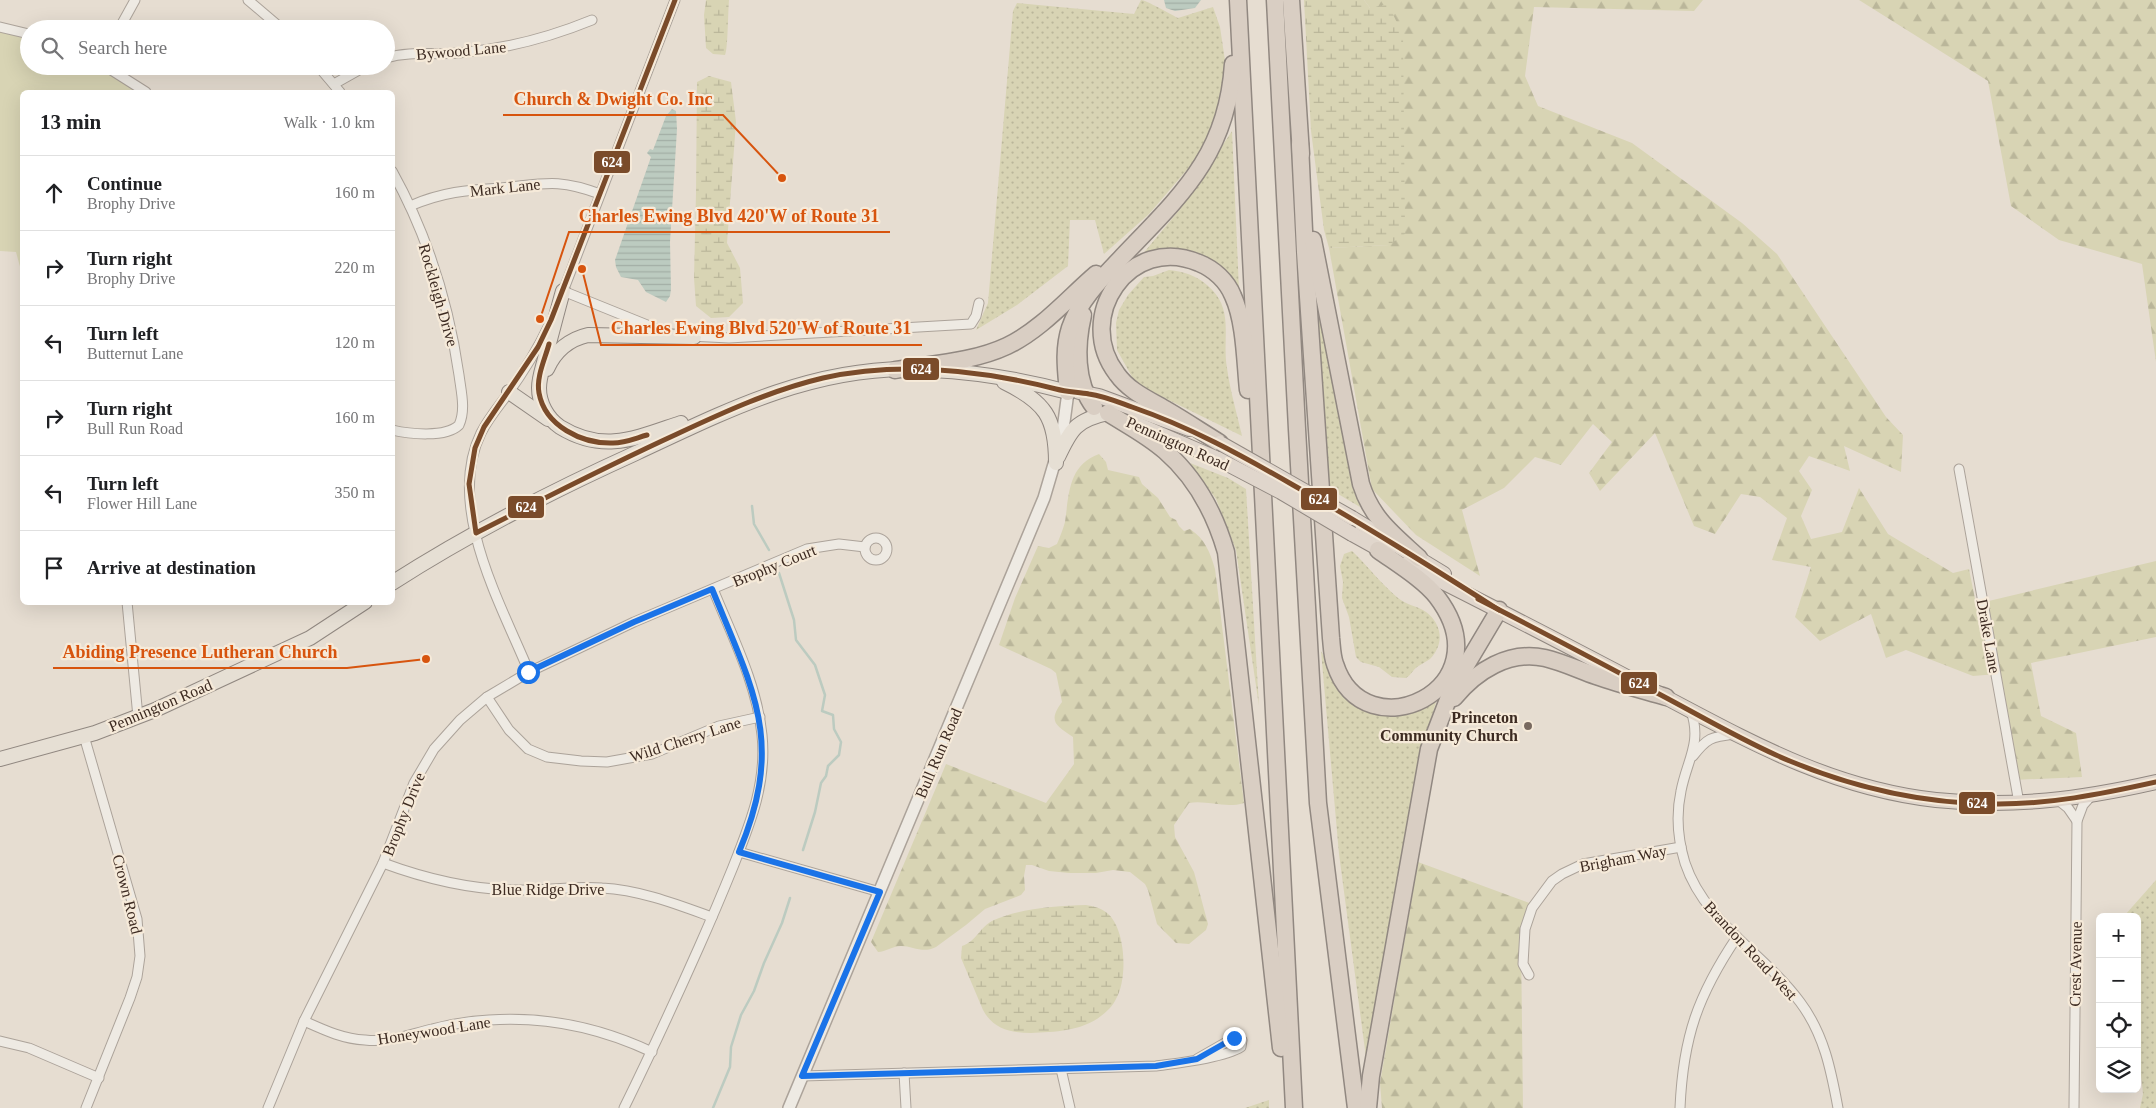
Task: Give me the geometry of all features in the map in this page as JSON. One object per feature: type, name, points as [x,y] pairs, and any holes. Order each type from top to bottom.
[{"type":"highway","points":[[1275,0],[1318,802],[1356,1108]]},
{"type":"highway","points":[[1291,0],[1307,282],[1334,659],[1344,682],[1358,696],[1379,706],[1402,708],[1424,700],[1436,692],[1446,680],[1455,658],[1454,634],[1447,613],[1434,593],[1378,550]]},
{"type":"highway","points":[[1068,392],[1065,367],[1068,334],[1080,308],[1094,288],[1153,225],[1195,176],[1210,153],[1221,128],[1231,90],[1238,4]]},
{"type":"highway","points":[[1238,4],[1294,1108]]},
{"type":"highway","points":[[1300,144],[1313,239],[1361,484],[1365,497],[1380,522],[1419,558]]},
{"type":"highway","points":[[895,370],[975,356],[996,351],[1015,342],[1030,332],[1153,225]]},
{"type":"highway","points":[[1220,443],[1134,392],[1117,375],[1108,360],[1102,332],[1105,307],[1111,291],[1128,272],[1140,264],[1156,258],[1170,256],[1197,262],[1212,270],[1222,279],[1236,302],[1242,339],[1268,580]]},
{"type":"highway","points":[[1094,288],[1083,315],[1080,336],[1080,370],[1085,393],[1101,410],[1155,443],[1177,462],[1206,502],[1226,552],[1259,842],[1286,1108]]},
{"type":"highway","name":"Pennington Road","points":[[1068,392],[1085,393],[1135,408],[1220,443],[1419,558],[1499,610]]},
{"type":"highway","name":"Pennington Road","points":[[1068,392],[1101,410],[1218,459],[1281,492],[1378,550],[1499,610],[1735,734],[1797,764],[1869,788],[1934,800],[1990,804],[2018,804],[2091,796],[2156,782]]},
{"type":"highway","points":[[1368,1108],[1371,1076],[1399,910],[1429,749],[1433,734],[1452,689],[1499,610]]},
{"type":"highway","points":[[1433,734],[1450,703],[1471,680],[1497,663],[1518,657],[1543,658],[1666,697]]},
{"type":"main road","points":[[553,420],[540,398],[540,382],[563,291]]},
{"type":"main road","points":[[553,420],[543,396],[546,373],[558,352],[573,340],[588,334],[600,333],[694,337]]},
{"type":"main road","name":"Pennington Road","points":[[395,581],[476,533],[605,467],[750,400],[824,378],[863,372],[895,370],[963,371],[1025,381],[1068,392]]},
{"type":"main road","points":[[990,375],[1028,395],[1043,410],[1052,422],[1055,431],[1056,463]]},
{"type":"main road","points":[[509,392],[574,435],[606,443],[622,442],[750,400]]},
{"type":"main road","points":[[1056,463],[1070,432],[1077,424],[1101,410]]},
{"type":"main road","name":"Pennington Road","points":[[0,760],[84,736],[138,717],[295,646],[335,623],[361,605]]},
{"type":"street","points":[[124,20],[135,0]]},
{"type":"street","points":[[248,0],[271,20]]},
{"type":"street","points":[[528,672],[482,558],[476,533],[469,484],[473,454],[484,427],[509,392],[545,334],[676,0]]},
{"type":"street","name":"Bywood Lane","points":[[395,56],[409,54],[455,54],[506,47],[556,34],[592,20]]},
{"type":"street","points":[[0,26],[20,32]]},
{"type":"street","points":[[119,75],[143,90]]},
{"type":"street","points":[[326,75],[338,90]]},
{"type":"street","points":[[334,84],[350,75]]},
{"type":"street","name":"Rockleigh Drive","points":[[395,177],[410,206],[435,272],[456,358],[462,406],[458,425],[452,430],[415,434],[395,431]]},
{"type":"street","name":"Mark Lane","points":[[410,206],[449,192],[536,183],[565,184],[600,194]]},
{"type":"street","points":[[563,291],[658,330],[694,337],[740,338],[970,324],[976,316],[979,303]]},
{"type":"street","name":"Bull Run Road","points":[[789,1108],[1036,516],[1056,463],[1066,421],[1068,392]]},
{"type":"street","name":"Drake Lane","points":[[1959,470],[2018,804]]},
{"type":"street","name":"Brophy Court","points":[[712,589],[807,549],[839,544],[865,547]]},
{"type":"street","points":[[624,1108],[652,1052],[712,917],[748,829],[759,794],[763,754],[760,717],[751,684],[712,589]]},
{"type":"street","name":"Brophy Drive","points":[[268,1108],[304,1022],[383,863],[408,797],[423,766],[453,727],[487,697],[528,672],[634,622],[712,589]]},
{"type":"street","points":[[127,605],[138,717]]},
{"type":"street","name":"Wild Cherry Lane","points":[[487,697],[509,730],[528,749],[547,757],[581,761],[607,762],[652,754],[719,726],[760,717]]},
{"type":"street","name":"Brandon Road West","points":[[1691,711],[1696,726],[1696,738],[1680,793],[1678,811],[1681,847],[1692,879],[1700,895],[1711,910],[1789,988],[1811,1018],[1826,1049],[1838,1108]]},
{"type":"street","name":"Brandon Road West","points":[[1690,760],[1703,743],[1713,736],[1735,734]]},
{"type":"street","name":"Crown Road","points":[[84,736],[137,918],[140,941],[137,976],[130,998],[86,1108]]},
{"type":"street","name":"Crest Avenue","points":[[2074,1108],[2077,821],[2083,805],[2091,796]]},
{"type":"street","points":[[2058,800],[2068,808],[2077,821]]},
{"type":"street","name":"Brigham Way","points":[[1529,975],[1523,964],[1525,929],[1532,908],[1552,881],[1567,871],[1583,864],[1681,847]]},
{"type":"street","points":[[739,852],[880,892]]},
{"type":"street","name":"Blue Ridge Drive","points":[[383,863],[420,876],[468,886],[517,890],[578,888],[626,891],[667,900],[712,917]]},
{"type":"street","points":[[1680,1108],[1682,1071],[1691,1026],[1708,984],[1738,937]]},
{"type":"street","name":"Honeywood Lane","points":[[304,1022],[339,1036],[367,1041],[400,1038],[460,1023],[510,1019],[538,1020],[594,1030],[652,1052]]},
{"type":"street","points":[[0,1041],[29,1048],[99,1078]]},
{"type":"street","points":[[802,1076],[1156,1066],[1197,1059]]},
{"type":"street","points":[[1061,1069],[1070,1108]]},
{"type":"street","points":[[904,1073],[906,1108]]},
{"type":"green space","points":[[706,0],[729,0],[725,55],[713,54],[706,48],[704,15]]},
{"type":"green space","points":[[1141,0],[1178,18],[1213,7],[1220,27],[1226,67],[1219,115],[1198,157],[1149,214],[1104,254],[1095,220],[1070,220],[1068,266],[1017,305],[976,330],[988,303],[1013,11],[1017,3],[1134,14]]},
{"type":"green space","points":[[1304,0],[1364,0],[1370,8],[1388,4],[1403,35],[1405,234],[1389,245],[1329,248],[1324,230],[1311,131]]},
{"type":"green space","points":[[1364,0],[1703,0],[1694,11],[1534,7],[1525,76],[1538,106],[1632,143],[1742,223],[1777,254],[1886,417],[1903,435],[1901,472],[1844,446],[1850,471],[1809,456],[1799,471],[1812,490],[1801,516],[1811,539],[1842,532],[1859,488],[1888,534],[1953,573],[1969,569],[1976,604],[2156,561],[2156,637],[2031,663],[2041,716],[2076,733],[2082,777],[2013,780],[1997,674],[1973,676],[1906,650],[1886,658],[1871,614],[1820,641],[1795,617],[1811,567],[1772,560],[1787,518],[1760,497],[1741,494],[1715,534],[1694,526],[1655,433],[1600,491],[1589,473],[1612,442],[1593,424],[1561,465],[1535,457],[1504,488],[1462,510],[1480,576],[1416,535],[1372,489],[1329,248],[1389,245],[1370,8]]},
{"type":"green space","points":[[1859,0],[2156,0],[2156,362],[2142,264],[2059,240],[2011,206],[1988,81]]},
{"type":"green space","points":[[0,31],[20,37],[20,75],[115,75],[137,90],[20,90],[20,267],[16,252],[0,251]]},
{"type":"green space","points":[[709,76],[731,82],[736,122],[727,243],[740,268],[743,303],[729,317],[711,318],[696,306],[694,278],[697,82]]},
{"type":"green space","points":[[1232,131],[1239,290],[1212,263],[1185,250],[1141,256],[1181,208]]},
{"type":"green space","points":[[1312,267],[1360,507],[1328,488]]},
{"type":"green space","points":[[1169,270],[1194,276],[1216,294],[1221,303],[1226,324],[1228,377],[1242,436],[1136,384],[1117,350],[1116,323],[1119,310],[1128,295],[1144,277]]},
{"type":"green space","points":[[1099,454],[1106,462],[1108,470],[1139,477],[1142,484],[1158,498],[1170,517],[1176,520],[1184,531],[1190,529],[1200,537],[1209,552],[1215,569],[1244,803],[1230,805],[1189,803],[1174,825],[1175,837],[1194,872],[1208,924],[1206,930],[1189,944],[1176,943],[1157,924],[1145,884],[1130,872],[1113,870],[1096,873],[1069,873],[1049,871],[1032,865],[1026,865],[1024,876],[1025,890],[1021,895],[985,909],[936,947],[922,950],[898,946],[878,952],[871,942],[946,764],[1046,803],[1074,764],[1073,737],[1058,726],[1055,718],[1055,714],[1062,702],[1056,673],[999,645],[1015,598],[1038,546],[1049,548],[1057,544],[1065,522],[1069,492],[1076,473],[1081,465]]},
{"type":"green space","points":[[1190,463],[1228,478],[1246,489],[1259,706],[1236,550],[1216,499]]},
{"type":"green space","points":[[1352,551],[1392,593],[1408,604],[1426,612],[1438,628],[1440,641],[1435,653],[1406,678],[1392,677],[1379,667],[1361,662],[1356,657],[1349,617],[1342,598],[1343,582],[1340,566],[1344,554]]},
{"type":"green space","points":[[1321,651],[1331,669],[1360,708],[1408,715],[1436,702],[1421,752],[1367,1065],[1339,854]]},
{"type":"green space","points":[[1418,862],[1532,904],[1521,939],[1523,1108],[1382,1108],[1380,1083]]},
{"type":"green space","points":[[2156,880],[2156,1108],[2140,1108],[2143,1094],[2141,1075],[2141,913],[2127,913]]},
{"type":"green space","points":[[1086,905],[1097,907],[1107,913],[1118,930],[1123,954],[1123,967],[1120,990],[1115,1002],[1101,1016],[1077,1028],[1031,1033],[1010,1031],[997,1026],[983,1010],[961,958],[962,946],[971,941],[989,923],[1005,916],[1039,908]]},
{"type":"green space","points":[[1269,1100],[1269,1108],[1245,1108]]},
{"type":"shaded area","points":[[1164,0],[1201,0],[1195,8],[1175,11],[1166,8]]},
{"type":"shaded area","points":[[672,109],[676,111],[677,129],[670,242],[671,289],[670,296],[666,302],[646,292],[638,280],[621,277],[615,260],[651,157],[647,153],[650,149],[653,150],[666,116]]},
{"type":"waterway","points":[[752,506],[754,524],[769,550]]},
{"type":"waterway","points":[[779,573],[794,620],[796,640],[815,665],[825,695],[822,711],[833,715],[834,729],[841,742],[839,755],[828,766],[826,776],[821,783],[815,812],[803,850]]},
{"type":"waterway","points":[[713,1108],[730,1067],[731,1047],[741,1015],[754,991],[782,923],[790,898]]},
{"type":"transit line","name":"624","points":[[675,0],[551,320],[538,347],[484,427],[475,448],[469,484],[476,533],[576,482],[730,410],[767,395],[823,378],[852,373],[881,370],[940,370],[999,377],[1100,396],[1174,423],[1234,452],[1319,500],[1499,610]]},
{"type":"transit line","name":"624","points":[[549,344],[538,387],[543,405],[557,424],[578,436],[601,442],[622,442],[647,435]]},
{"type":"transit line","name":"624","points":[[1478,599],[1761,748],[1801,766],[1854,783],[1909,796],[1936,800],[1964,803],[2013,804],[2054,801],[2156,782]]},
{"type":"place","name":"Church & Dwight Co. Inc","points":[[782,178]]},
{"type":"place","name":"Charles Ewing Blvd 520'W of Route 31","points":[[582,269]]},
{"type":"place","name":"Charles Ewing Blvd 420'W of Route 31","points":[[540,319]]},
{"type":"place","name":"Abiding Presence Lutheran Church","points":[[426,659]]},
{"type":"place","name":"Princeton Community Church","points":[[1528,726]]},
{"type":"route","points":[[528,672],[634,622],[712,589],[751,684],[760,717],[762,736],[763,754],[759,794],[739,852],[880,892],[802,1076],[1156,1066],[1197,1059],[1234,1038]]}]
